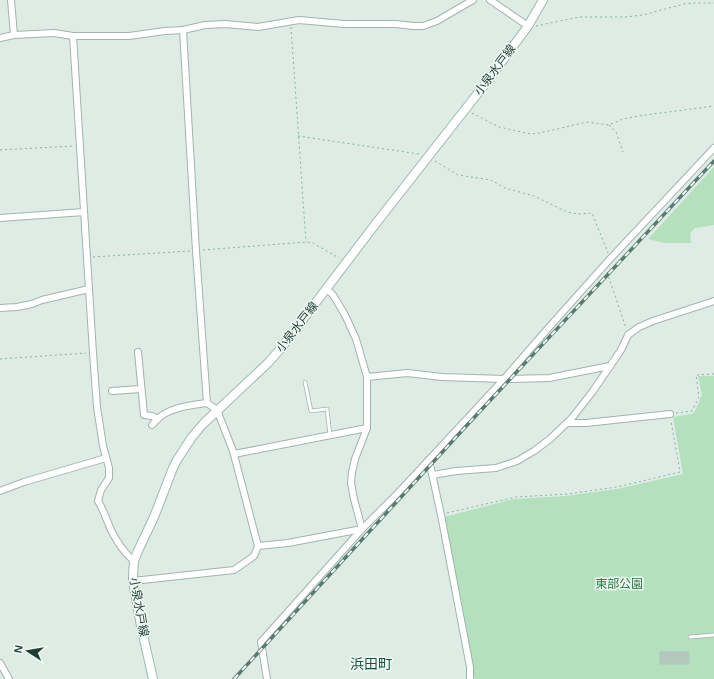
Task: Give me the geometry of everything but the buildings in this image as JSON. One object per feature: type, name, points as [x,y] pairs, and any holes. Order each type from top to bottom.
[{"type":"main road","name":"小泉水戸線","points":[[153,679],[133,581],[134,561],[177,460],[192,437],[203,424],[268,363],[282,347],[528,26],[543,0]]},
{"type":"street","points":[[10,0],[14,35]]},
{"type":"street","points":[[0,38],[14,35],[54,33],[73,36],[129,36],[182,30],[205,25],[225,24],[258,27],[298,20],[344,24],[396,24],[423,26],[437,21],[473,0]]},
{"type":"street","points":[[490,0],[528,26]]},
{"type":"street","points":[[182,30],[207,403]]},
{"type":"street","points":[[73,36],[92,353],[97,407],[103,446],[109,468],[109,478],[101,490],[98,501],[112,531],[126,554],[134,561]]},
{"type":"street","points":[[266,679],[261,642],[362,529],[429,460],[610,259],[714,148]]},
{"type":"street","points":[[0,218],[84,212]]},
{"type":"street","points":[[0,308],[32,304],[42,300],[89,289]]},
{"type":"street","points":[[326,289],[333,295],[351,327],[367,377],[367,428],[355,459],[351,483],[362,529]]},
{"type":"street","points":[[433,475],[456,471],[496,468],[517,461],[534,451],[568,423],[593,391],[621,350],[628,335],[639,327],[653,321],[714,301]]},
{"type":"street","points":[[138,352],[144,415],[152,416],[158,419]]},
{"type":"street","points":[[367,377],[408,373],[442,377],[549,378],[610,366]]},
{"type":"street","points":[[112,391],[141,389]]},
{"type":"street","points":[[133,581],[234,570],[254,556],[258,546],[234,454],[217,410],[207,403],[184,407],[173,410],[161,416],[152,425]]},
{"type":"street","points":[[568,423],[586,423],[670,414]]},
{"type":"street","points":[[234,454],[367,428]]},
{"type":"street","points":[[0,491],[24,482],[106,458]]},
{"type":"street","points":[[429,460],[470,667],[470,679]]},
{"type":"street","points":[[258,546],[288,543],[362,529]]},
{"type":"street","points":[[0,663],[8,679]]},
{"type":"lane","points":[[305,382],[311,410],[327,409],[330,436]]},
{"type":"lane","points":[[690,636],[714,635]]},
{"type":"path","points":[[528,26],[533,27],[579,17],[625,17],[643,15],[692,3],[714,4]]},
{"type":"path","points":[[291,22],[306,242],[313,243],[347,263]]},
{"type":"path","points":[[465,109],[499,127],[531,134],[587,122],[609,125],[622,119],[638,116],[714,106]]},
{"type":"path","points":[[609,125],[616,132],[623,152]]},
{"type":"path","points":[[298,136],[404,151],[428,156],[458,175],[491,180],[505,188],[534,196],[567,212],[578,214],[592,213],[610,259]]},
{"type":"path","points":[[0,150],[79,145]]},
{"type":"path","points":[[605,266],[628,335]]},
{"type":"path","points":[[0,358],[92,353]]},
{"type":"path","points":[[441,515],[516,497],[568,494],[617,487],[680,472],[670,414],[692,410],[699,397],[696,375],[714,374]]},
{"type":"green space","points":[[714,167],[714,225],[695,228],[690,233],[691,243],[665,243],[648,239]]},
{"type":"green space","name":"東部公園","points":[[698,376],[714,376],[714,679],[475,679],[444,517],[514,499],[565,496],[617,489],[683,474],[673,417],[692,414],[695,411],[702,395]]},
{"type":"railway","points":[[234,679],[469,423],[714,161]]},
{"type":"district","name":"浜田町","points":[[371,664]]}]
